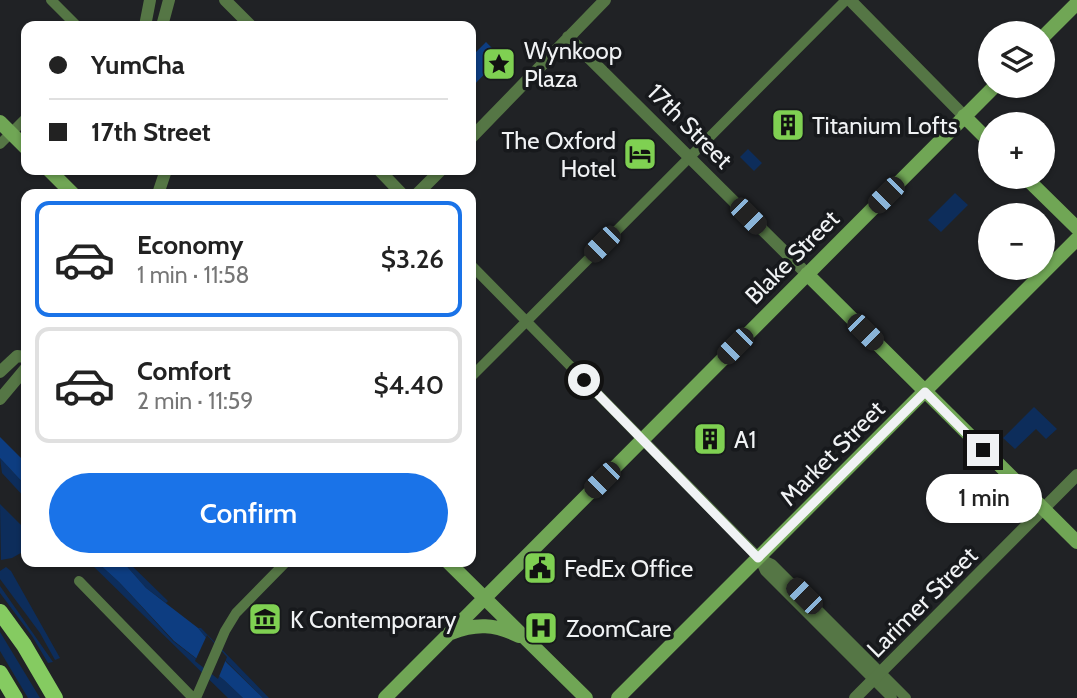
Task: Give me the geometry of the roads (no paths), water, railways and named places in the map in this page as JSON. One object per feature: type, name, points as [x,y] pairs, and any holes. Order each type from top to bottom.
[{"type":"main road","points":[[1055,25],[1077,3]]},
{"type":"main road","name":"Blake Street","points":[[385,698],[983,98]]},
{"type":"main road","points":[[964,116],[978,130]]},
{"type":"main road","points":[[0,122],[21,143]]},
{"type":"main road","points":[[54,175],[68,189]]},
{"type":"main road","points":[[1037,189],[1077,228]]},
{"type":"main road","name":"Market Street","points":[[618,698],[1077,239]]},
{"type":"main road","name":"17th Street","points":[[807,274],[1077,542]]},
{"type":"main road","points":[[453,567],[586,698]]},
{"type":"main road","points":[[0,612],[24,645],[55,698]]},
{"type":"main road","points":[[448,634],[470,626],[490,625],[533,643]]},
{"type":"main road","points":[[0,673],[15,698]]},
{"type":"street","points":[[51,0],[72,21]]},
{"type":"street","points":[[163,21],[169,0]]},
{"type":"street","points":[[225,0],[246,21]]},
{"type":"street","points":[[476,133],[605,0]]},
{"type":"street","points":[[476,372],[848,0],[964,116]]},
{"type":"street","points":[[140,21],[149,4]]},
{"type":"street","name":"17th Street","points":[[568,37],[807,274]]},
{"type":"street","points":[[0,144],[21,123]]},
{"type":"street","points":[[384,175],[397,189]]},
{"type":"street","points":[[422,189],[435,175]]},
{"type":"street","points":[[476,270],[758,558],[772,564],[877,676],[892,698]]},
{"type":"street","points":[[0,372],[17,356],[21,356]]},
{"type":"street","points":[[0,400],[21,374]]},
{"type":"street","name":"Larimer Street","points":[[855,698],[1077,475]]},
{"type":"street","points":[[79,581],[195,698],[225,631],[241,606],[280,567]]},
{"type":"street","points":[[877,676],[906,698]]},
{"type":"place","name":"Wynkoop Plaza","points":[[499,64]]},
{"type":"place","name":"Titanium Lofts","points":[[788,125]]},
{"type":"place","name":"The Oxford Hotel","points":[[640,154]]},
{"type":"place","name":"A1","points":[[710,439]]},
{"type":"place","name":"FedEx Office","points":[[540,568]]},
{"type":"place","name":"K Contemporary","points":[[265,619]]},
{"type":"place","name":"ZoomCare","points":[[541,628]]}]
